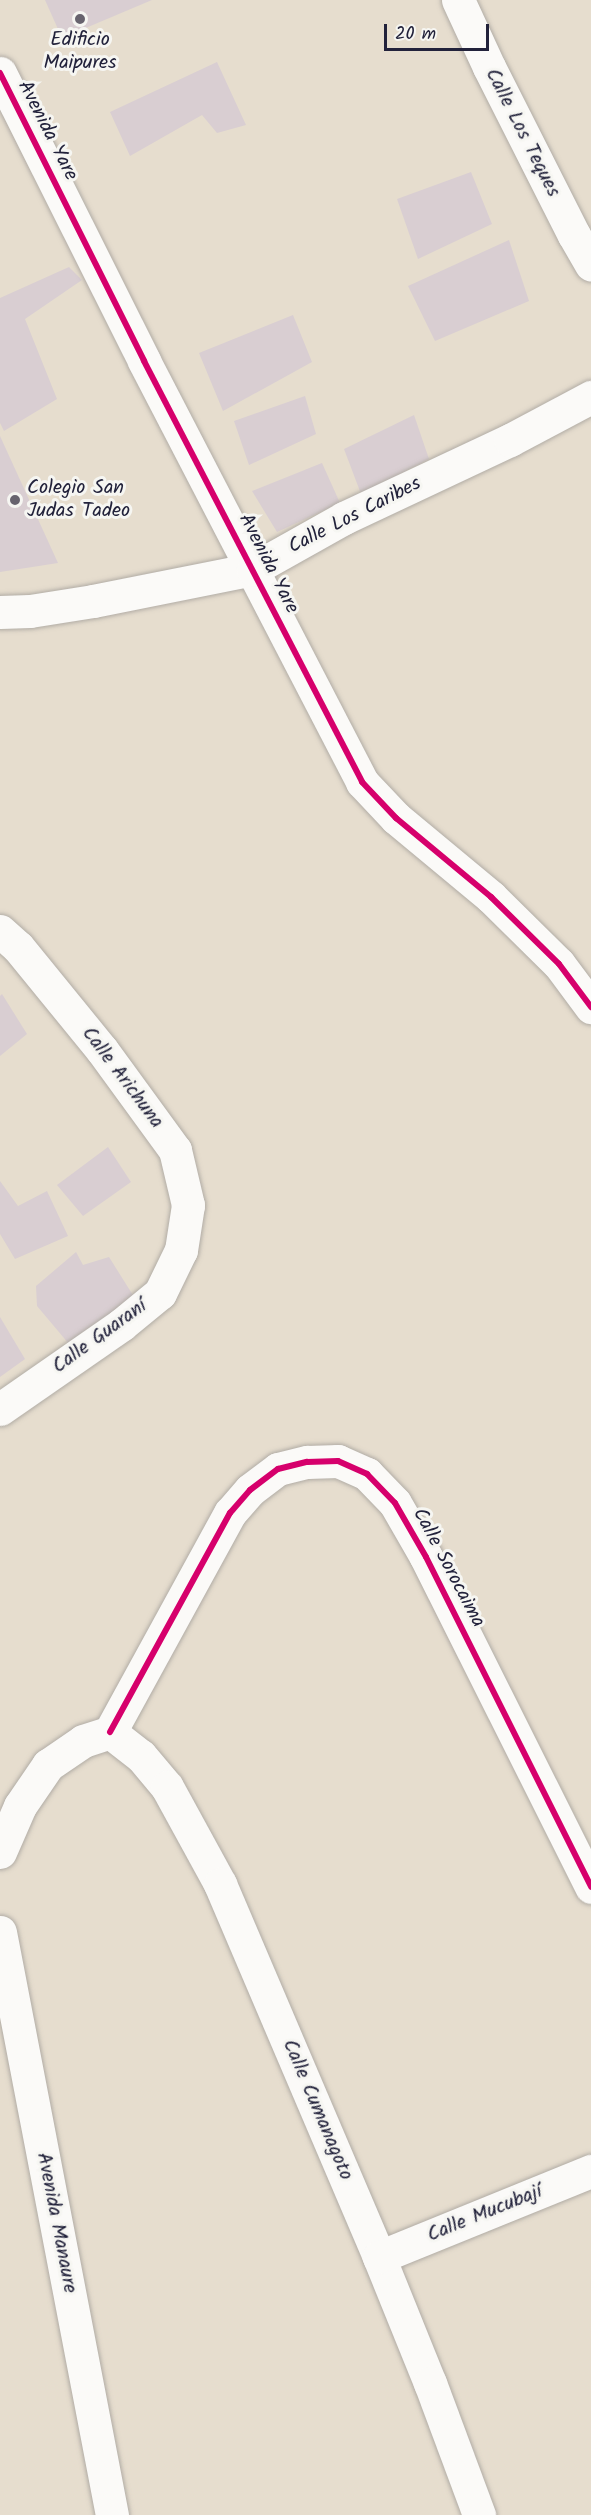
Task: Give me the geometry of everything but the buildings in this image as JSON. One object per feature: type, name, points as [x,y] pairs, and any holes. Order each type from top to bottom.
[{"type":"street","name":"Calle Los Teques","points":[[458,0],[494,77],[591,264]]},
{"type":"street","name":"Avenida Yare","points":[[0,73],[144,362],[362,782],[396,818],[508,914],[559,964],[591,1007]]},
{"type":"street","name":"Calle Los Caribes","points":[[0,612],[30,611],[93,601],[253,569],[344,518],[510,440],[591,397]]},
{"type":"street","name":"Calle Arichuna","points":[[0,931],[18,947],[95,1041],[175,1149],[188,1205],[181,1250]]},
{"type":"street","name":"Calle Guaraní","points":[[0,1409],[121,1325],[160,1293],[181,1250]]},
{"type":"street","name":"Calle Sorocaima","points":[[110,1731],[230,1513],[250,1490],[278,1469],[307,1462],[338,1461],[367,1474],[395,1503],[426,1557],[591,1887]]},
{"type":"street","points":[[0,1852],[20,1806],[48,1765],[82,1742],[110,1731]]},
{"type":"street","name":"Calle Cumanagoto","points":[[110,1731],[141,1756],[167,1787],[220,1884],[379,2257],[430,2383],[479,2515]]},
{"type":"street","name":"Avenida Manaure","points":[[0,1932],[112,2515]]},
{"type":"street","name":"Calle Mucubají","points":[[379,2257],[591,2171]]},
{"type":"cycle path","points":[[0,73],[144,361],[362,782],[396,818],[491,897],[559,964],[591,1007]]},
{"type":"cycle path","points":[[110,1732],[230,1513],[250,1490],[278,1469],[307,1462],[338,1461],[367,1474],[395,1503],[426,1557],[591,1887]]},
{"type":"place","name":"Edificio Maipures","points":[[80,19]]},
{"type":"place","name":"Colegio San Judas Tadeo","points":[[15,500]]}]
